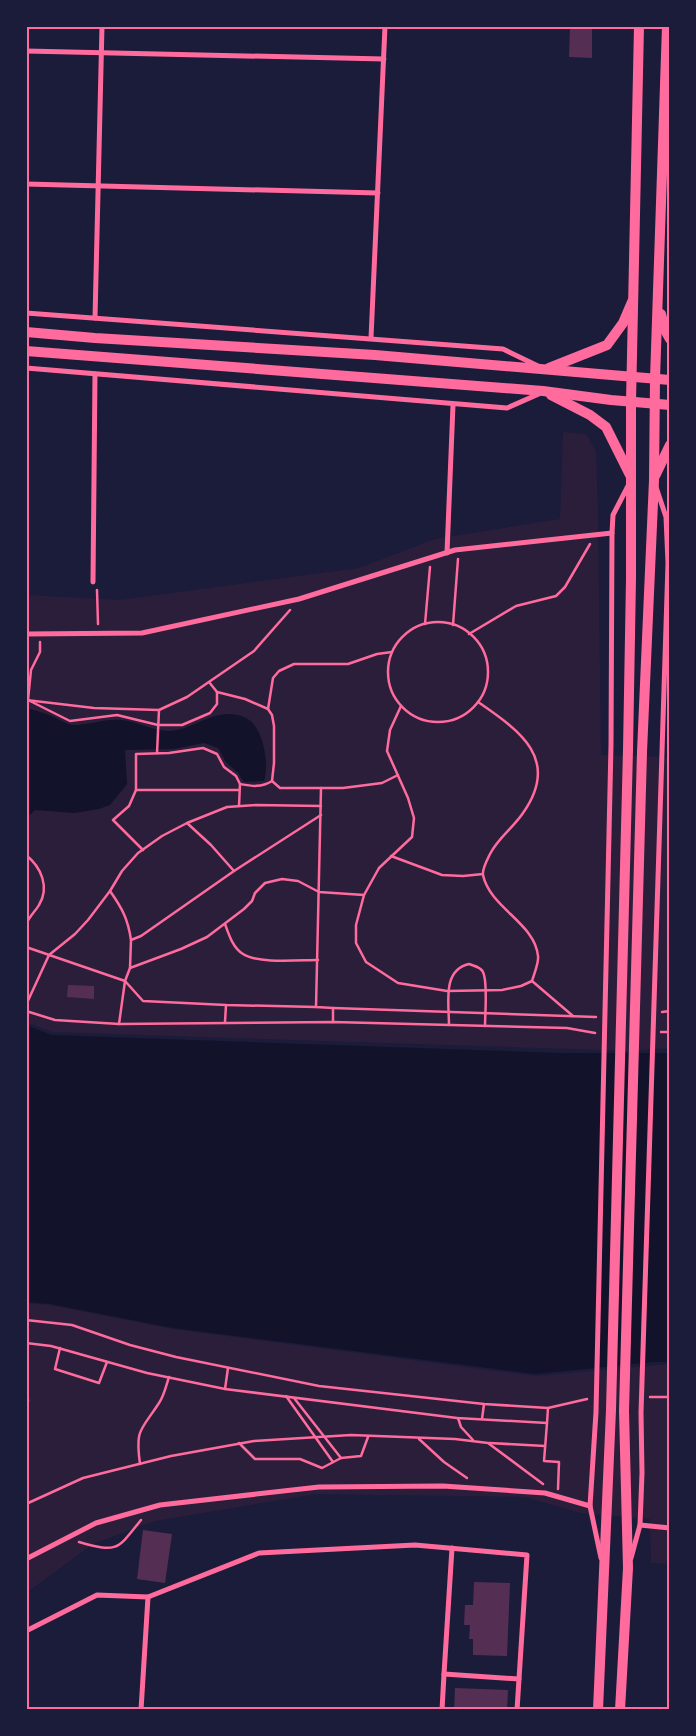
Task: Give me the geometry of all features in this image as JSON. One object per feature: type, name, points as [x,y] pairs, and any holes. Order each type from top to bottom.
[{"type":"main road","points":[[598,1710],[611,1410],[628,750],[632,479],[631,402],[639,26]]},
{"type":"main road","points":[[620,1710],[628,1568],[624,1410],[642,752],[654,480],[654,404],[667,26]]},
{"type":"main road","points":[[545,370],[607,345],[623,323],[634,296]]},
{"type":"main road","points":[[658,300],[665,330],[670,339]]},
{"type":"main road","points":[[26,332],[376,355],[670,380]]},
{"type":"main road","points":[[26,351],[543,392],[670,405]]},
{"type":"main road","points":[[543,392],[590,415],[606,427],[632,479]]},
{"type":"main road","points":[[654,480],[670,445]]},
{"type":"street","points":[[95,318],[102,26]]},
{"type":"street","points":[[371,338],[385,26]]},
{"type":"street","points":[[26,51],[384,59]]},
{"type":"street","points":[[26,184],[378,193]]},
{"type":"street","points":[[26,313],[503,349],[545,370]]},
{"type":"street","points":[[26,368],[506,408],[543,392]]},
{"type":"street","points":[[93,582],[95,374]]},
{"type":"street","points":[[446,553],[453,405]]},
{"type":"street","points":[[605,1574],[590,1506],[596,1412],[611,746],[612,533],[613,515],[632,479]]},
{"type":"street","points":[[628,1568],[640,1525],[642,1472],[641,1413],[661,753],[669,563],[666,517],[654,480]]},
{"type":"street","points":[[26,634],[142,633],[299,599],[459,550],[612,533]]},
{"type":"street","points":[[26,1559],[96,1523],[150,1508],[168,1504],[320,1487],[443,1486],[545,1492],[590,1506]]},
{"type":"street","points":[[640,1525],[670,1528]]},
{"type":"street","points":[[26,1631],[98,1595],[148,1596],[259,1553],[415,1545],[527,1554],[517,1710]]},
{"type":"street","points":[[442,1710],[452,1548]]},
{"type":"street","points":[[141,1710],[148,1596]]},
{"type":"street","points":[[444,1674],[519,1678]]},
{"type":"path","points":[[470,634],[516,606],[556,596],[565,587],[596,534]]},
{"type":"path","points":[[453,625],[459,550]]},
{"type":"path","points":[[425,624],[430,558]]},
{"type":"path","points":[[93,582],[98,582],[98,633]]},
{"type":"path","points":[[27,700],[94,708],[159,710],[187,697],[254,651],[299,599]]},
{"type":"path","points":[[440,623],[453,625],[470,634],[480,645],[486,659],[488,674],[485,689],[478,702],[468,712],[455,719],[441,722],[426,721],[413,715],[402,706],[393,694],[388,666],[392,652],[401,639],[413,629],[425,624],[440,623]]},
{"type":"path","points":[[27,700],[32,666],[40,652],[40,634]]},
{"type":"path","points":[[268,709],[273,678],[279,671],[294,664],[348,664],[377,654],[392,652]]},
{"type":"path","points":[[26,664],[32,666]]},
{"type":"path","points":[[209,682],[217,692],[245,699],[268,709],[272,715],[274,732],[272,781]]},
{"type":"path","points":[[27,700],[70,720],[117,715],[158,725],[182,725],[210,713],[217,704],[217,692]]},
{"type":"path","points":[[478,702],[509,723],[525,740],[534,753],[539,771],[536,791],[524,812],[495,844],[486,861],[483,874],[489,889],[508,914],[528,932],[536,948],[538,957],[532,981]]},
{"type":"path","points":[[402,706],[390,730],[387,751],[408,798],[414,818],[412,837],[378,868],[364,895],[356,925],[356,943],[366,962],[384,976],[398,983],[449,990],[502,990],[521,986],[532,981]]},
{"type":"path","points":[[157,753],[159,710]]},
{"type":"path","points":[[143,850],[113,820],[129,806],[136,790],[136,754],[203,748],[217,754],[224,767],[236,776],[240,784],[239,806]]},
{"type":"path","points":[[272,781],[280,788],[343,788],[382,783],[398,775]]},
{"type":"path","points":[[240,784],[253,787],[265,786],[272,781]]},
{"type":"path","points":[[316,1007],[321,788]]},
{"type":"path","points":[[136,790],[239,790]]},
{"type":"path","points":[[26,1005],[49,955],[75,934],[88,920],[110,891],[122,871],[143,850],[162,836],[186,823],[227,807],[321,806]]},
{"type":"path","points":[[131,940],[141,936],[234,871],[321,815]]},
{"type":"path","points":[[186,823],[211,844],[234,871]]},
{"type":"path","points":[[26,855],[34,861],[40,871],[45,888],[40,904],[29,916],[26,925]]},
{"type":"path","points":[[392,856],[442,875],[463,876],[483,874]]},
{"type":"path","points":[[130,968],[207,937],[252,901],[255,893],[265,883],[282,879],[298,881],[319,892],[364,895]]},
{"type":"path","points":[[110,891],[120,904],[128,921],[131,940],[130,968],[124,981],[119,1024]]},
{"type":"path","points":[[225,924],[233,943],[243,954],[254,958],[273,960],[318,960]]},
{"type":"path","points":[[26,946],[124,981],[143,1001],[598,1017]]},
{"type":"path","points":[[449,1025],[451,977],[456,969],[470,964],[483,971],[485,990],[484,1026]]},
{"type":"path","points":[[532,981],[573,1016]]},
{"type":"path","points":[[225,1022],[226,1005]]},
{"type":"path","points":[[333,1008],[333,1022]]},
{"type":"path","points":[[26,1011],[55,1020],[119,1024],[333,1022],[567,1028],[601,1033]]},
{"type":"path","points":[[661,1012],[670,1012]]},
{"type":"path","points":[[660,1032],[670,1032]]},
{"type":"path","points":[[26,1320],[72,1325],[130,1345],[320,1386],[484,1404],[548,1408],[592,1397]]},
{"type":"path","points":[[26,1343],[60,1348],[107,1362],[225,1389],[457,1418],[547,1423]]},
{"type":"path","points":[[60,1348],[55,1369],[99,1383],[107,1362]]},
{"type":"path","points":[[225,1389],[228,1367]]},
{"type":"path","points":[[26,1375],[26,1407]]},
{"type":"path","points":[[140,1464],[137,1444],[140,1429],[160,1401],[168,1377]]},
{"type":"path","points":[[286,1396],[333,1462]]},
{"type":"path","points":[[641,1397],[670,1397]]},
{"type":"path","points":[[294,1398],[340,1458]]},
{"type":"path","points":[[482,1419],[484,1404]]},
{"type":"path","points":[[548,1408],[544,1461],[559,1462],[558,1496]]},
{"type":"path","points":[[457,1418],[461,1426],[474,1441]]},
{"type":"path","points":[[239,1443],[255,1459],[300,1459],[322,1468],[340,1458],[361,1456],[369,1436]]},
{"type":"path","points":[[26,1504],[83,1478],[171,1456],[254,1441],[369,1436],[545,1446]]},
{"type":"path","points":[[418,1438],[444,1462],[483,1489]]},
{"type":"path","points":[[488,1443],[558,1496]]},
{"type":"path","points":[[66,1539],[104,1549],[121,1545],[150,1508]]},
{"type":"shaded area","points":[[563,432],[586,434],[596,451],[601,755],[670,757],[670,1048],[629,1051],[52,1032],[26,1022],[26,595],[120,600],[359,568],[435,539],[560,519]]},
{"type":"shaded area","points":[[30,709],[73,725],[122,720],[158,730],[170,731],[179,730],[224,714],[244,717],[251,721],[256,728],[263,745],[266,765],[264,781],[244,782],[238,773],[226,762],[218,748],[204,743],[174,749],[125,750],[127,784],[110,805],[99,809],[74,813],[35,810],[26,818],[26,738],[28,735],[26,733],[26,713]]},
{"type":"shaded area","points":[[26,1025],[51,1035],[559,1053],[670,1053],[670,1362],[535,1374],[173,1328],[50,1304],[26,1302]]},
{"type":"shaded area","points":[[26,1303],[50,1305],[173,1329],[536,1376],[670,1364],[670,1564],[651,1563],[650,1519],[580,1513],[525,1497],[315,1494],[155,1521],[93,1544],[26,1593]]},
{"type":"building","points":[[570,26],[592,26],[592,58],[569,57]]},
{"type":"building","points":[[68,985],[94,986],[94,999],[67,997]]},
{"type":"building","points":[[143,1530],[172,1534],[165,1583],[137,1579]]},
{"type":"building","points":[[474,1582],[510,1583],[507,1656],[473,1655],[473,1639],[469,1639],[470,1625],[464,1625],[465,1605],[473,1605]]},
{"type":"building","points":[[455,1688],[508,1690],[507,1710],[454,1710]]}]
